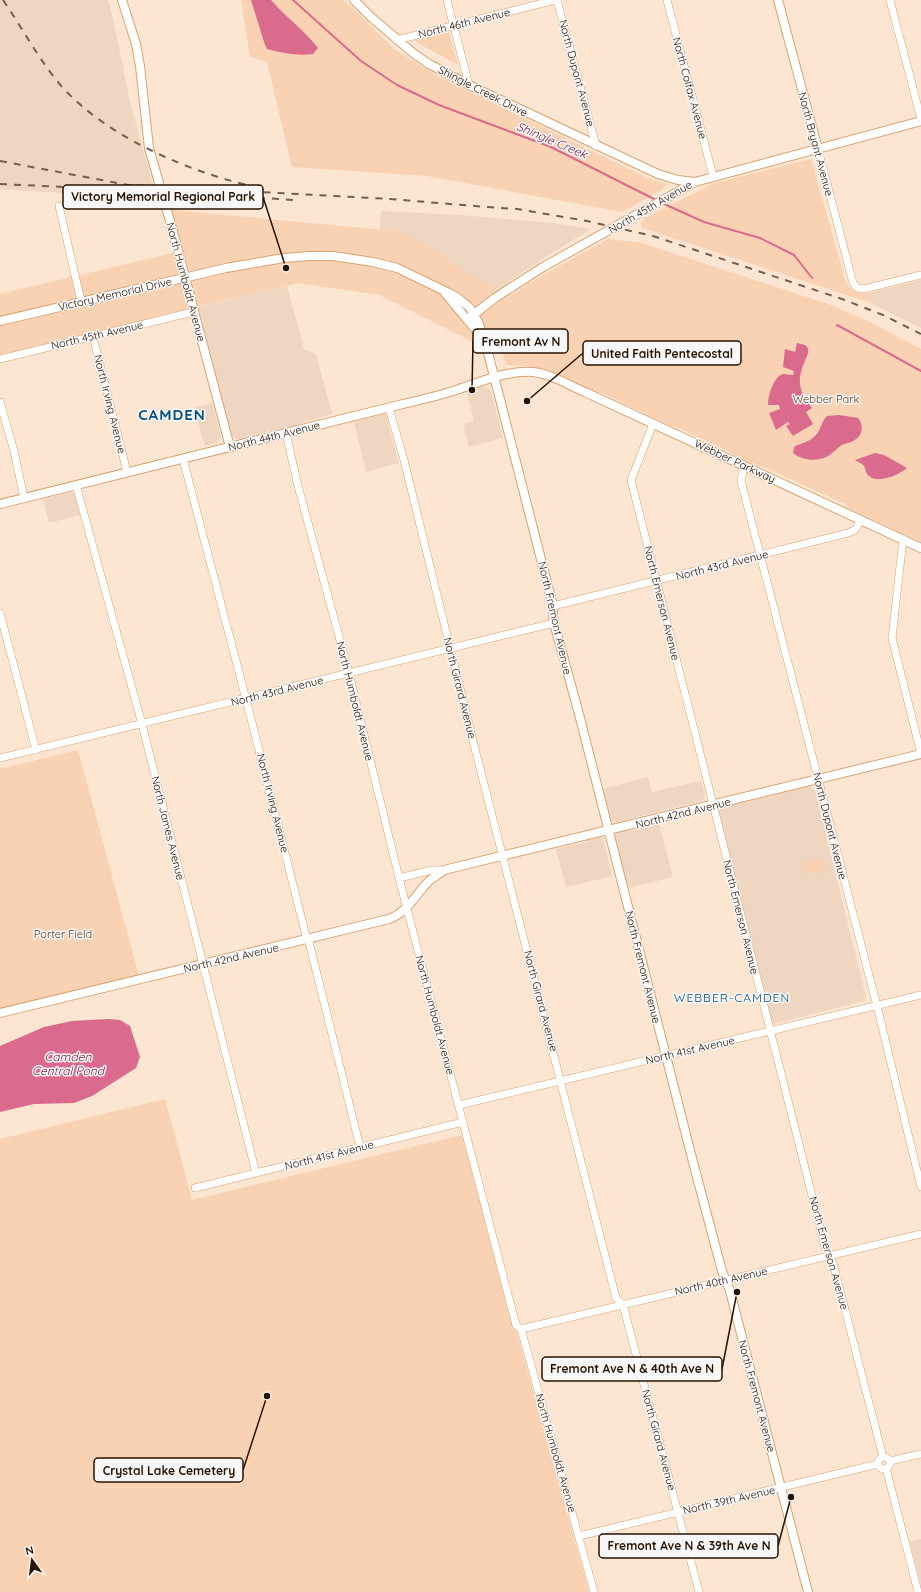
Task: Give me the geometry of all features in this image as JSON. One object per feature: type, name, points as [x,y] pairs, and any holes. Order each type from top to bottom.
[{"type":"street","name":"North Humboldt Avenue","points":[[122,0],[136,44],[139,60],[149,148],[172,228],[193,312],[230,447]]},
{"type":"street","name":"Shingle Creek Drive","points":[[354,0],[371,17],[413,53],[469,85],[658,174],[678,180],[695,182]]},
{"type":"street","points":[[447,0],[469,85]]},
{"type":"street","name":"North 46th Avenue","points":[[397,40],[556,0]]},
{"type":"street","name":"North Dupont Avenue","points":[[556,0],[596,146]]},
{"type":"street","name":"North Colfax Avenue","points":[[668,0],[713,176]]},
{"type":"street","name":"North Bryant Avenue","points":[[778,0],[853,283],[857,288],[864,289],[921,275]]},
{"type":"street","points":[[890,0],[921,120]]},
{"type":"street","name":"North 45th Avenue","points":[[471,316],[495,298],[543,267],[695,182],[921,120]]},
{"type":"street","points":[[59,206],[81,301]]},
{"type":"street","name":"Victory Memorial Drive","points":[[0,321],[226,268],[284,258],[333,256],[397,268],[458,298],[471,316],[485,341]]},
{"type":"street","name":"North 45th Avenue","points":[[0,359],[193,312]]},
{"type":"street","name":"North Irving Avenue","points":[[93,337],[127,472]]},
{"type":"street","name":"North Fremont Avenue","points":[[485,341],[554,606],[552,615],[579,714],[665,1056],[725,1280],[730,1291],[808,1592]]},
{"type":"street","name":"North 44th Avenue","points":[[0,504],[389,408],[450,392],[495,377],[520,372],[534,372],[548,376]]},
{"type":"street","name":"Webber Parkway","points":[[548,376],[921,548]]},
{"type":"street","points":[[0,402],[14,451],[24,498]]},
{"type":"street","name":"North Girard Avenue","points":[[389,408],[404,460],[450,649],[562,1081],[616,1298],[623,1305],[698,1592]]},
{"type":"street","name":"North Emerson Avenue","points":[[653,424],[631,480],[825,1247],[833,1263],[837,1276],[883,1457]]},
{"type":"street","name":"North Humboldt Avenue","points":[[286,433],[298,486],[349,673],[399,878],[516,1325],[521,1329],[594,1592]]},
{"type":"street","name":"North Irving Avenue","points":[[183,459],[307,940],[309,942],[360,1147]]},
{"type":"street","name":"North Dupont Avenue","points":[[744,466],[741,481],[921,1187]]},
{"type":"street","name":"North James Avenue","points":[[76,485],[142,724],[256,1172]]},
{"type":"street","name":"North 43rd Avenue","points":[[554,606],[848,533],[854,530],[861,520]]},
{"type":"street","points":[[903,539],[892,638],[921,754]]},
{"type":"street","points":[[0,613],[36,750]]},
{"type":"street","name":"North 43rd Avenue","points":[[0,758],[554,623]]},
{"type":"street","name":"North 42nd Avenue","points":[[399,878],[432,870],[444,870],[503,856],[921,754]]},
{"type":"street","name":"North 42nd Avenue","points":[[0,1013],[389,919],[398,916],[407,908],[430,881],[444,870]]},
{"type":"street","name":"North 41st Avenue","points":[[458,1105],[921,995]]},
{"type":"street","name":"North 41st Avenue","points":[[195,1188],[463,1122]]},
{"type":"street","name":"North 40th Avenue","points":[[521,1329],[921,1234]]},
{"type":"street","points":[[886,1468],[881,1468],[878,1464],[879,1459],[883,1457],[890,1461],[921,1454]]},
{"type":"street","points":[[886,1468],[889,1466],[890,1461]]},
{"type":"street","name":"North 39th Avenue","points":[[579,1536],[878,1464]]},
{"type":"street","points":[[886,1468],[918,1592]]},
{"type":"shaded area","points":[[0,0],[108,0],[131,106],[157,199],[0,189]]},
{"type":"shaded area","points":[[381,211],[460,215],[553,223],[591,229],[544,258],[497,290],[405,232],[380,230]]},
{"type":"shaded area","points":[[921,280],[921,328],[868,302],[868,293]]},
{"type":"shaded area","points":[[287,286],[304,349],[316,354],[332,414],[295,426],[250,435],[241,440],[236,439],[231,434],[198,307]]},
{"type":"shaded area","points":[[483,386],[491,392],[503,438],[469,447],[463,424],[474,421],[467,392]]},
{"type":"shaded area","points":[[212,403],[221,437],[218,442],[205,446],[194,408]]},
{"type":"shaded area","points":[[383,414],[387,415],[389,418],[388,423],[399,463],[366,472],[354,422]]},
{"type":"shaded area","points":[[70,492],[76,496],[80,515],[49,523],[43,499]]},
{"type":"shaded area","points":[[648,777],[652,792],[701,781],[705,795],[704,799],[617,822],[610,820],[602,789]]},
{"type":"shaded area","points":[[810,786],[815,791],[866,997],[864,1001],[773,1024],[771,1022],[718,810]]},
{"type":"shaded area","points":[[659,824],[673,877],[628,888],[613,836],[615,833],[623,830],[631,831]]},
{"type":"shaded area","points":[[598,836],[603,839],[612,876],[566,887],[556,849],[586,842],[592,837]]},
{"type":"shaded area","points":[[921,1539],[921,1586],[910,1542]]},
{"type":"green space","points":[[241,0],[344,0],[394,49],[441,78],[652,180],[667,184],[662,190],[622,212],[427,176],[292,167],[267,62],[250,57]]},
{"type":"green space","points":[[448,32],[458,65],[416,42],[415,40]]},
{"type":"green space","points":[[811,159],[846,283],[856,292],[868,293],[868,302],[642,228],[641,224],[643,219],[712,184]]},
{"type":"green space","name":"Webber Park","points":[[163,209],[405,232],[497,290],[506,298],[545,274],[608,239],[642,243],[831,305],[868,321],[921,349],[921,542],[850,509],[845,504],[764,467],[736,457],[728,451],[676,427],[668,425],[604,394],[598,393],[547,370],[527,366],[506,365],[497,333],[471,341],[379,295],[299,283],[191,308],[28,351],[0,355],[0,294],[173,253]]},
{"type":"green space","name":"Porter Field","points":[[78,750],[140,980],[0,1013],[0,769]]},
{"type":"green space","points":[[822,858],[826,872],[815,875],[813,871],[803,874],[801,864]]},
{"type":"green space","points":[[165,1099],[192,1200],[462,1135],[589,1592],[0,1592],[0,1139]]},
{"type":"water","points":[[251,0],[271,0],[307,35],[318,48],[313,54],[307,55],[290,54],[267,49]]},
{"type":"water","points":[[797,343],[805,345],[808,348],[808,354],[800,376],[800,387],[812,408],[806,412],[813,424],[793,436],[786,426],[790,424],[788,422],[776,430],[769,413],[780,409],[779,405],[768,405],[770,392],[776,379],[783,374],[793,375],[794,371],[783,367],[785,349],[795,352]]},
{"type":"water","points":[[839,415],[858,418],[862,431],[856,439],[842,445],[822,459],[809,460],[793,453],[794,447],[808,441],[816,435],[827,416]]},
{"type":"water","points":[[875,453],[884,455],[907,468],[888,478],[873,478],[868,475],[863,465],[855,460]]},
{"type":"water","name":"Camden Central Pond","points":[[108,1019],[120,1020],[130,1026],[140,1057],[136,1068],[92,1096],[74,1103],[34,1104],[0,1112],[0,1046],[44,1027],[72,1021]]},
{"type":"waterway","name":"Shingle Creek","points":[[293,0],[361,61],[397,85],[439,105],[551,147],[656,200]]},
{"type":"waterway","name":"Shingle Creek","points":[[662,203],[704,222],[760,238],[794,255],[812,278]]},
{"type":"waterway","name":"Shingle Creek","points":[[837,325],[921,371]]},
{"type":"railway","points":[[3,0],[39,56],[63,88],[103,123],[127,138],[178,163],[205,173],[256,187]]},
{"type":"railway","points":[[0,161],[128,185],[390,199],[517,209],[587,221],[653,236],[842,299],[883,315],[921,334]]},
{"type":"railway","points":[[0,184],[130,190]]},
{"type":"railway","points":[[230,196],[294,200]]},
{"type":"place","name":"Victory Memorial Regional Park","points":[[286,268]]},
{"type":"place","name":"Fremont Av N","points":[[472,390]]},
{"type":"place","name":"United Faith Pentecostal","points":[[527,401]]},
{"type":"place","name":"Fremont Ave N & 40th Ave N","points":[[737,1292]]},
{"type":"place","name":"Crystal Lake Cemetery","points":[[267,1396]]},
{"type":"place","name":"Fremont Ave N & 39th Ave N","points":[[791,1497]]},
{"type":"district","name":"CAMDEN","points":[[172,414]]},
{"type":"district","name":"WEBBER-CAMDEN","points":[[732,997]]}]
